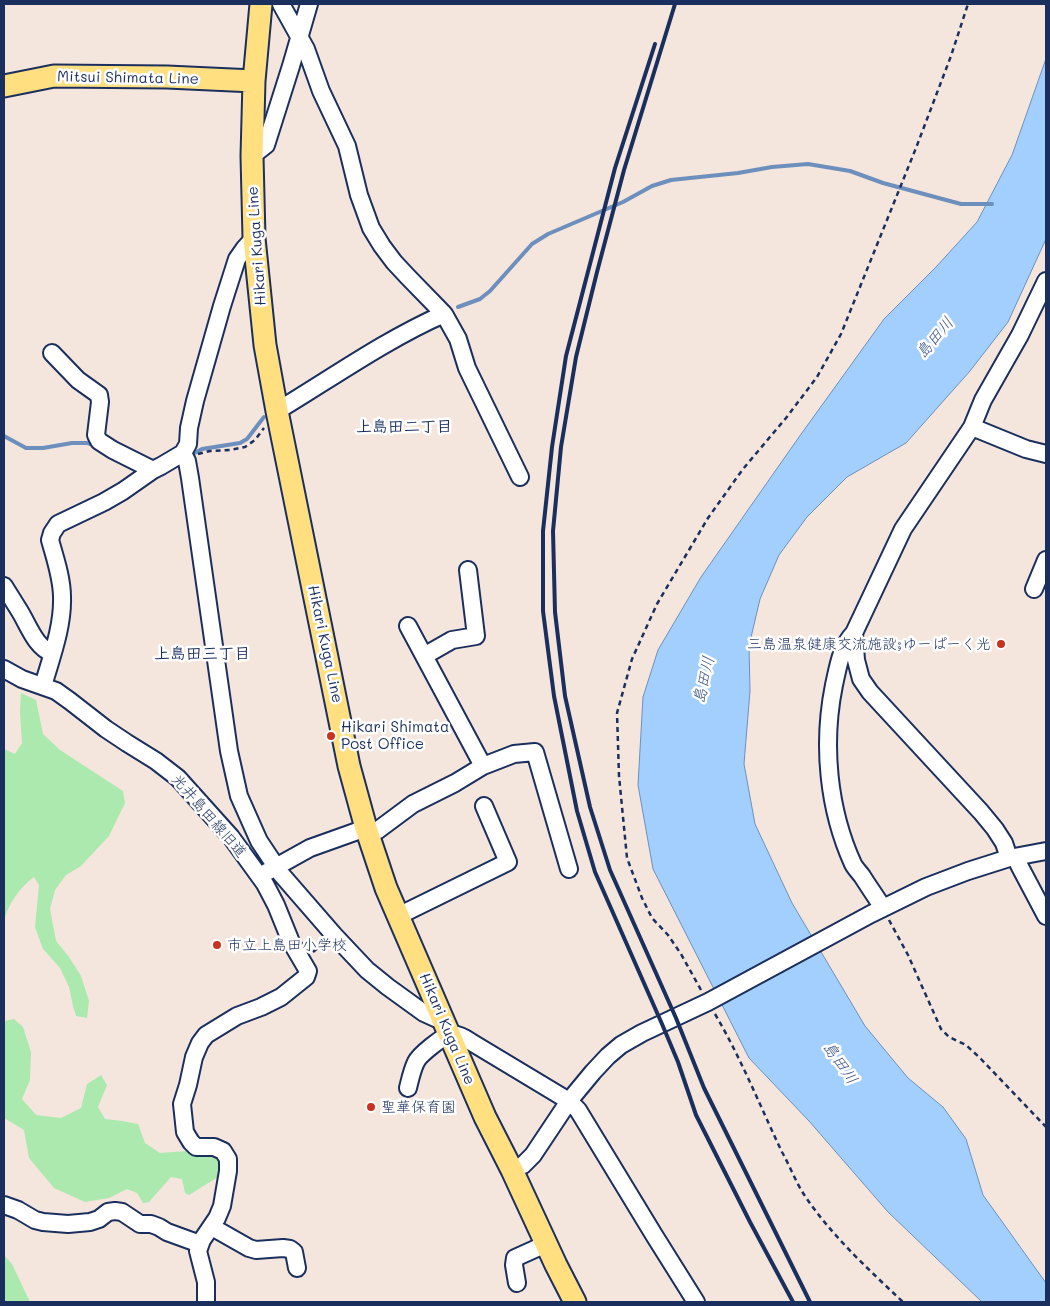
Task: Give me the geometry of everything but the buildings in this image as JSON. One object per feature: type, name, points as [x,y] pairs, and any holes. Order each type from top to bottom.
[{"type":"main road","name":"Hikari Kuga Line","points":[[260,4],[254,81],[252,156],[254,238],[265,345],[276,411],[349,766],[367,831],[386,888],[486,1117],[546,1244],[576,1302]]},
{"type":"main road","name":"Mitsui Shimata Line","points":[[4,86],[54,76],[168,77],[254,81]]},
{"type":"street","points":[[281,4],[300,36],[321,91],[347,146],[359,195],[371,228],[394,262],[444,314],[458,339],[467,368],[520,477]]},
{"type":"street","points":[[252,156],[266,145],[309,4]]},
{"type":"street","points":[[254,238],[237,259],[222,306],[195,401],[185,458],[229,751],[238,796],[259,841],[275,867],[367,970],[424,1013],[569,1101],[578,1110],[696,1302]]},
{"type":"street","points":[[877,911],[854,866],[840,829],[828,768],[828,728],[831,701],[839,664],[847,640],[854,633],[902,529],[972,427],[983,400],[1020,335],[1046,281]]},
{"type":"street","points":[[276,411],[386,343],[444,314]]},
{"type":"street","points":[[52,353],[78,380],[99,395],[100,402],[96,435],[99,441],[153,470]]},
{"type":"street","points":[[972,427],[1026,449],[1046,454]]},
{"type":"street","points":[[43,686],[62,612],[61,583],[50,540],[52,533],[58,524],[123,492],[153,470],[185,458]]},
{"type":"street","points":[[1034,589],[1045,565]]},
{"type":"street","points":[[424,656],[452,640],[476,636],[468,570]]},
{"type":"street","points":[[4,586],[37,641],[52,653]]},
{"type":"street","points":[[408,626],[482,766]]},
{"type":"street","points":[[854,633],[856,660],[861,679],[870,692],[995,829],[1012,858],[1019,865],[1046,916]]},
{"type":"street","name":"光井島田線旧道","points":[[4,669],[22,680],[56,691],[106,729],[156,761],[178,778],[231,837],[259,876],[276,905],[291,942],[302,960]]},
{"type":"street","points":[[259,876],[310,848],[367,831],[378,830],[413,804],[455,783],[482,766],[514,754],[535,752],[569,869]]},
{"type":"street","points":[[398,916],[508,862],[484,806]]},
{"type":"street","points":[[512,1170],[523,1165],[533,1155],[569,1101],[593,1072],[621,1045],[708,1002],[877,911],[926,887],[968,871],[1012,858],[1046,851]]},
{"type":"street","points":[[206,1302],[206,1282],[198,1251],[200,1244],[212,1227],[222,1206],[228,1171],[228,1159],[223,1151],[214,1147],[196,1147],[185,1132],[182,1104],[194,1057],[206,1035],[238,1016],[281,998],[306,977],[308,970],[302,960]]},
{"type":"street","points":[[408,1088],[416,1061],[447,1028]]},
{"type":"street","points":[[4,1205],[18,1210],[35,1220],[68,1224],[90,1222],[115,1210],[122,1212],[140,1224],[151,1224],[200,1244]]},
{"type":"street","points":[[212,1227],[256,1250],[290,1249],[294,1252],[297,1268]]},
{"type":"street","points":[[517,1283],[514,1265],[515,1258],[546,1244]]},
{"type":"path","points":[[903,1302],[852,1252],[804,1195],[764,1116],[726,1033],[681,954],[668,935],[652,918],[642,898],[627,858],[619,776],[617,713],[632,659],[657,604],[708,518],[743,469],[786,418],[817,377],[841,334],[916,148],[951,56],[968,4]]},
{"type":"path","points":[[185,458],[210,451],[245,447],[255,440],[276,411]]},
{"type":"path","points":[[877,911],[908,955],[941,1029],[949,1037],[966,1045],[981,1059],[1046,1127]]},
{"type":"path","points":[[302,960],[334,935]]},
{"type":"green space","points":[[21,693],[36,700],[43,734],[60,750],[123,791],[125,803],[109,836],[81,866],[66,875],[55,890],[50,909],[56,941],[81,976],[89,1001],[87,1018],[76,1016],[69,987],[60,968],[43,949],[35,927],[39,885],[34,877],[15,896],[8,908],[4,921],[4,749],[15,754],[22,743]]},
{"type":"green space","points":[[14,1019],[23,1027],[31,1052],[30,1080],[22,1099],[36,1115],[61,1118],[81,1108],[87,1084],[101,1075],[107,1085],[98,1107],[105,1119],[138,1124],[145,1143],[160,1153],[186,1151],[219,1160],[218,1177],[189,1195],[185,1193],[182,1179],[171,1177],[149,1202],[143,1203],[137,1193],[127,1189],[109,1198],[85,1202],[54,1188],[29,1158],[24,1130],[4,1118],[4,1021]]},
{"type":"green space","points":[[4,1255],[12,1264],[30,1302],[4,1302]]},
{"type":"water","name":"島田川","points":[[1046,59],[1046,239],[1008,322],[970,371],[906,443],[847,477],[807,517],[779,555],[760,599],[749,646],[750,691],[744,764],[755,824],[792,903],[865,1026],[908,1078],[943,1107],[966,1139],[983,1195],[1046,1283],[1046,1302],[982,1302],[888,1212],[809,1121],[749,1058],[653,869],[638,785],[643,697],[658,650],[701,577],[884,319],[936,267],[977,222],[1012,155]]},
{"type":"waterway","points":[[458,307],[480,299],[490,291],[532,244],[548,234],[623,202],[652,186],[671,180],[808,164],[850,171],[883,183],[961,204],[992,204]]},
{"type":"waterway","points":[[189,456],[202,449],[240,443],[247,439],[264,417]]},
{"type":"waterway","points":[[4,436],[26,448],[43,448],[72,443],[87,443],[95,446]]},
{"type":"railway","points":[[675,4],[624,170],[576,357],[561,447],[553,531],[555,612],[565,696],[590,807],[610,870],[676,1018],[704,1088],[810,1302]]},
{"type":"railway","points":[[655,44],[615,168],[566,356],[552,447],[543,531],[543,611],[554,696],[577,811],[595,872],[678,1062],[696,1115],[793,1302]]},
{"type":"place","name":"三島温泉健康交流施設;ゆーぱーく光","points":[[1001,644]]},
{"type":"place","name":"Hikari Shimata Post Office","points":[[331,736]]},
{"type":"place","name":"市立上島田小学校","points":[[217,945]]},
{"type":"place","name":"聖華保育園","points":[[371,1107]]},
{"type":"district","name":"上島田二丁目","points":[[404,427]]},
{"type":"district","name":"上島田三丁目","points":[[202,654]]}]
